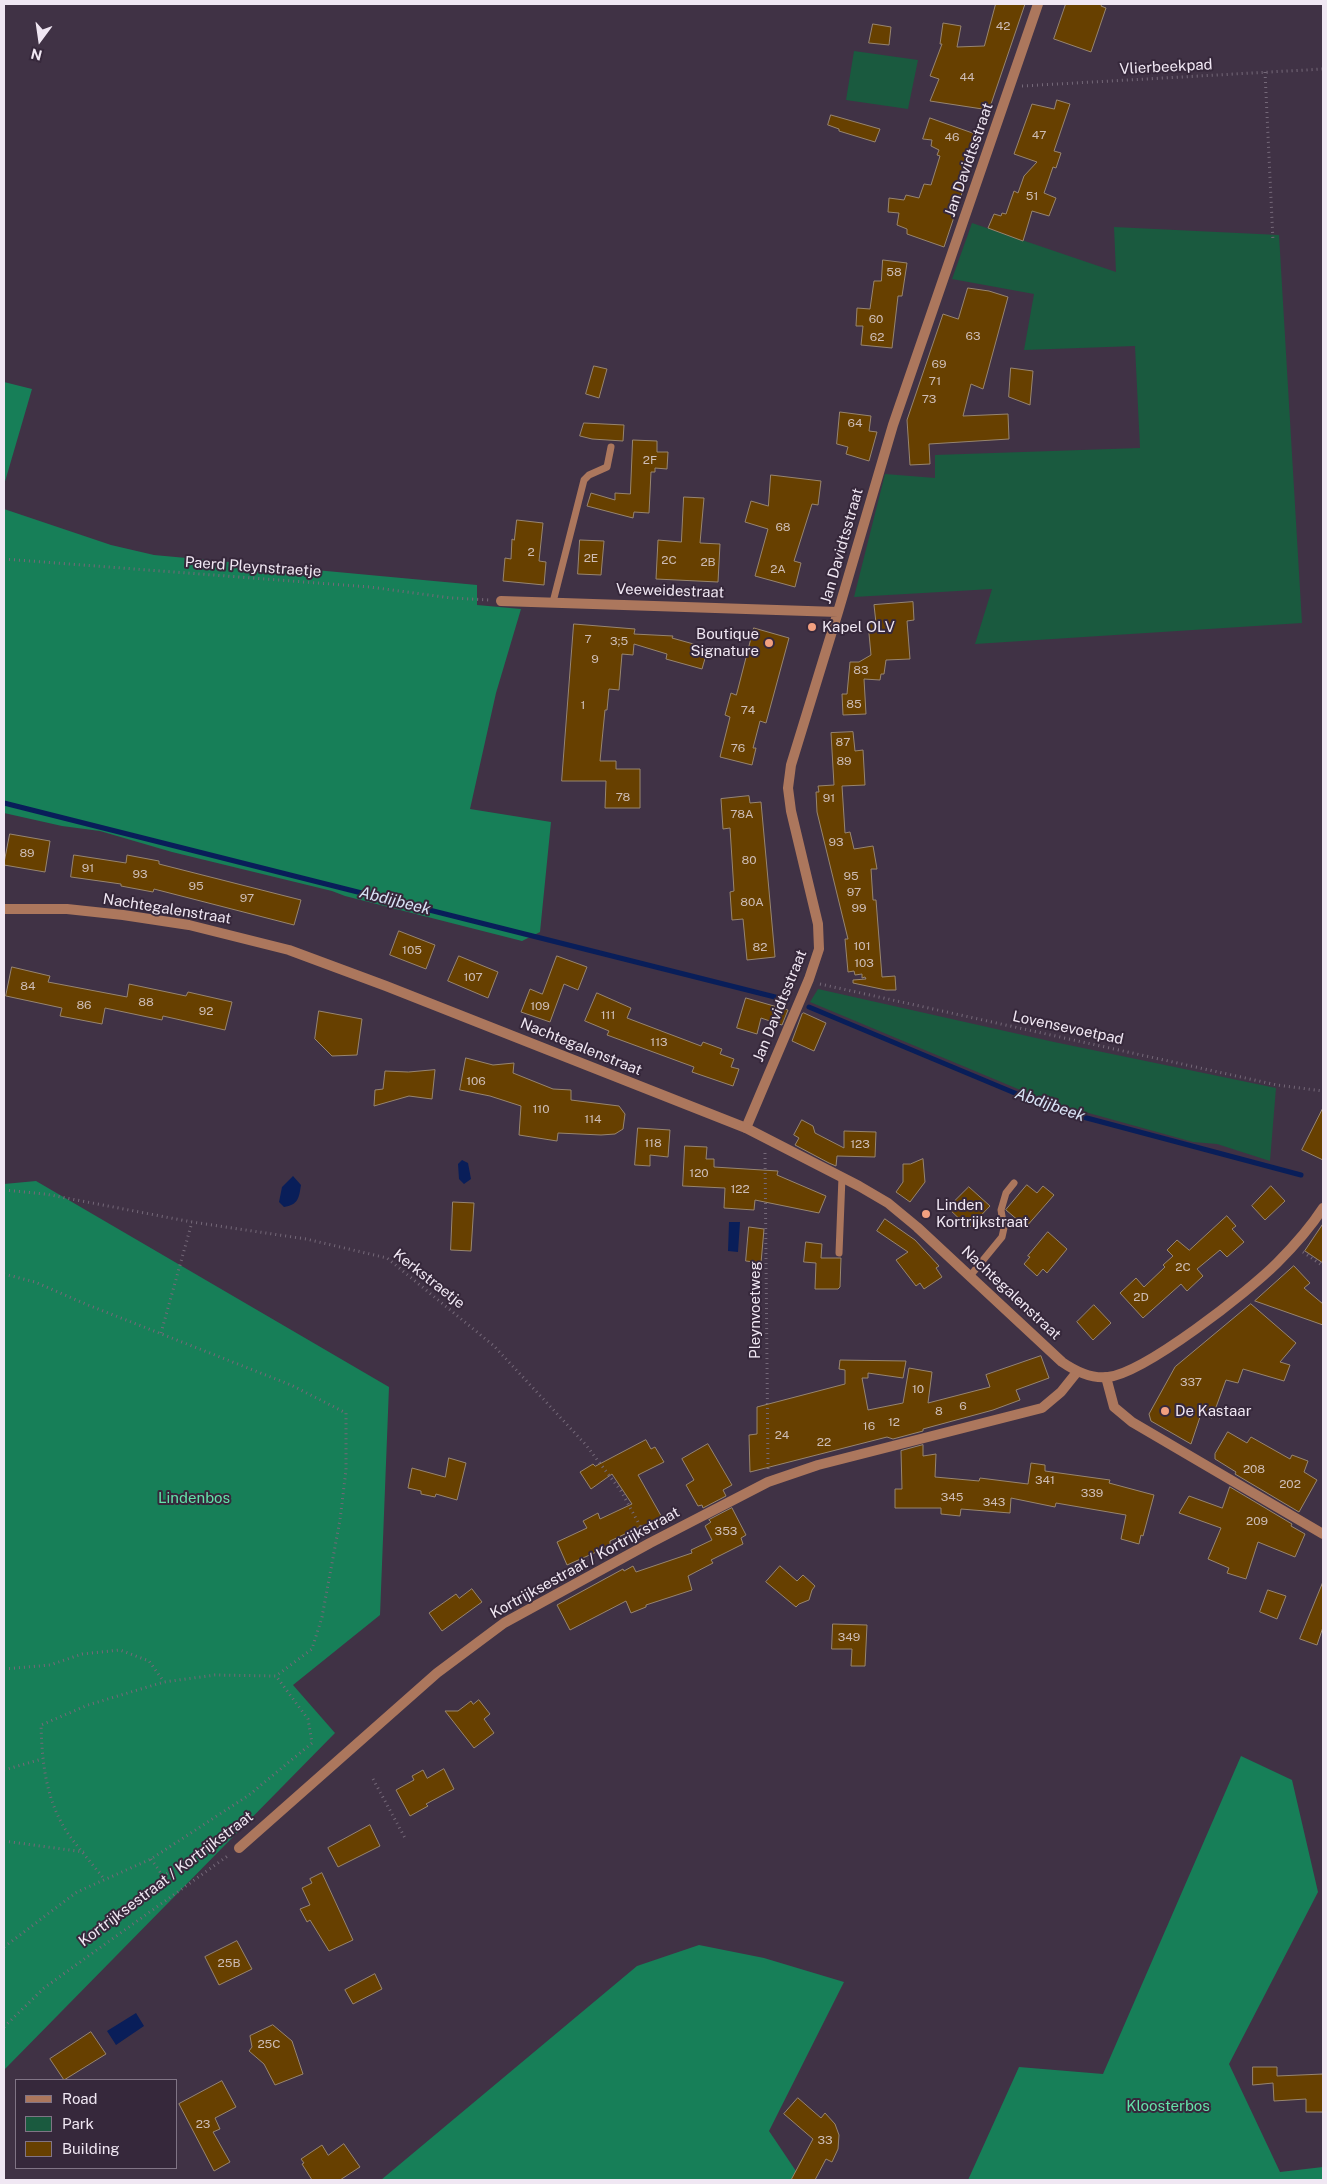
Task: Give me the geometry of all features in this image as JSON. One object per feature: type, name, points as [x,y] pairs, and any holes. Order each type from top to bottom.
[{"type":"street","name":"Jan Davidtsstraat","points":[[746,1128],[809,979],[819,948],[818,924],[791,811],[788,788],[791,764],[893,424],[1038,4]]},
{"type":"street","name":"Veeweidestraat","points":[[501,601],[838,612]]},
{"type":"street","name":"Nachtegalenstraat","points":[[4,908],[67,909],[142,918],[189,925],[289,950],[386,986],[746,1128],[842,1177],[888,1203],[1062,1362],[1077,1372]]},
{"type":"street","points":[[1077,1372],[1106,1377],[1118,1375],[1145,1362],[1178,1341],[1242,1293],[1276,1264],[1309,1229],[1323,1208]]},
{"type":"street","name":"Kortrijksestraat / Kortrijkstraat","points":[[238,1848],[437,1673],[504,1623],[650,1543],[768,1482],[818,1465],[1042,1408],[1061,1392],[1077,1372]]},
{"type":"street","points":[[1106,1377],[1114,1406],[1132,1422],[1323,1534]]},
{"type":"lane","points":[[553,602],[584,480],[589,475],[607,468],[611,447]]},
{"type":"lane","points":[[838,1253],[842,1177]]},
{"type":"lane","points":[[970,1276],[1002,1238],[1004,1228],[1001,1210],[1006,1193],[1014,1183]]},
{"type":"path","name":"Vlierbeekpad","points":[[1010,86],[1323,69]]},
{"type":"path","points":[[1265,72],[1273,241]]},
{"type":"path","name":"Paerd Pleynstraetje","points":[[4,559],[370,587],[451,598],[501,601]]},
{"type":"path","name":"Lovensevoetpad","points":[[809,979],[829,987],[1075,1042],[1277,1085],[1323,1091]]},
{"type":"path","name":"Pleynvoetweg","points":[[764,1137],[768,1482]]},
{"type":"path","name":"Kerkstraetje","points":[[4,1190],[46,1194],[192,1222],[306,1239],[387,1258],[494,1346],[586,1445],[621,1492],[650,1543]]},
{"type":"path","points":[[161,1333],[192,1222]]},
{"type":"path","points":[[1294,1245],[1323,1266]]},
{"type":"path","points":[[4,1274],[35,1282],[290,1385],[346,1413],[345,1480],[340,1520],[322,1617],[312,1649],[276,1676],[215,1675],[164,1682],[88,1704],[41,1725],[42,1759],[49,1794],[68,1834],[105,1880]]},
{"type":"path","points":[[4,1670],[50,1664],[82,1654],[120,1650],[149,1661],[164,1682]]},
{"type":"path","points":[[4,1947],[77,1892],[151,1859],[249,1795],[312,1743],[308,1719],[276,1676]]},
{"type":"path","points":[[4,1770],[42,1759]]},
{"type":"path","points":[[373,1779],[405,1838]]},
{"type":"path","points":[[151,1859],[163,1876],[228,1834],[238,1848]]},
{"type":"path","points":[[4,1841],[84,1852]]},
{"type":"path","name":"Kortrijksestraat / Kortrijkstraat","points":[[4,2027],[44,1988],[238,1848]]},
{"type":"green space","points":[[854,51],[918,60],[908,109],[846,100]]},
{"type":"green space","points":[[972,223],[1116,272],[1114,227],[1279,235],[1302,623],[975,644],[992,589],[854,597],[885,474],[935,478],[935,455],[1140,448],[1135,346],[1024,350],[1034,294],[952,279]]},
{"type":"green space","points":[[4,382],[32,389],[4,485]]},
{"type":"green space","points":[[4,509],[111,545],[154,555],[477,585],[477,605],[521,609],[496,693],[470,809],[551,822],[540,932],[522,941],[345,896],[332,891],[172,852],[100,831],[62,826],[4,813]]},
{"type":"green space","points":[[818,989],[1054,1042],[1276,1088],[1270,1161],[1217,1144],[1193,1142],[1049,1102],[810,1002]]},
{"type":"green space","name":"Lindenbos","points":[[36,1181],[389,1387],[380,1615],[293,1685],[335,1733],[4,2070],[4,1184]]},
{"type":"green space","name":"Kloosterbos","points":[[1241,1756],[1292,1780],[1318,1892],[1229,2064],[1280,2172],[1323,2167],[1323,2180],[968,2180],[1019,2067],[1103,2074]]},
{"type":"green space","points":[[699,1945],[764,1958],[844,1982],[769,2131],[802,2180],[381,2180],[637,1966]]},
{"type":"water","points":[[462,1160],[468,1163],[471,1179],[464,1184],[459,1179],[458,1164]]},
{"type":"water","points":[[293,1176],[301,1185],[299,1194],[295,1203],[284,1207],[279,1202],[282,1187]]},
{"type":"water","points":[[729,1222],[740,1222],[738,1252],[728,1251]]},
{"type":"water","points":[[136,2013],[144,2026],[116,2045],[107,2031]]},
{"type":"building","points":[[996,4],[1025,4],[989,110],[930,101],[939,79],[930,76],[942,44],[940,44],[943,23],[961,26],[957,47],[984,46]]},
{"type":"building","points":[[1066,4],[1102,4],[1101,6],[1106,8],[1091,52],[1054,39]]},
{"type":"building","points":[[873,24],[891,27],[889,45],[869,43]]},
{"type":"building","points":[[1057,100],[1070,104],[1054,151],[1061,153],[1056,168],[1053,167],[1044,193],[1056,198],[1049,216],[1032,211],[1023,241],[988,228],[994,214],[1001,216],[1002,213],[1006,214],[1014,191],[1018,193],[1024,176],[1037,162],[1014,154],[1032,104],[1054,109]]},
{"type":"building","points":[[831,115],[880,129],[875,142],[839,131],[839,129],[828,125]]},
{"type":"building","points":[[930,118],[981,136],[944,247],[907,234],[907,229],[897,225],[899,213],[888,212],[889,198],[904,200],[906,195],[919,198],[924,184],[931,185],[940,156],[937,155],[939,150],[931,146],[932,140],[923,139]]},
{"type":"building","points":[[883,260],[907,263],[902,296],[898,296],[892,348],[861,345],[863,326],[856,326],[857,308],[870,309],[874,281],[881,281]]},
{"type":"building","points":[[968,288],[989,291],[1008,297],[983,389],[971,384],[963,416],[1008,414],[1009,439],[929,444],[930,464],[910,465],[907,420],[943,314],[958,319]]},
{"type":"building","points":[[594,366],[607,369],[599,398],[586,394]]},
{"type":"building","points":[[1011,368],[1033,371],[1030,405],[1009,397]]},
{"type":"building","points":[[840,412],[871,416],[869,431],[877,432],[869,461],[846,454],[848,447],[837,444]]},
{"type":"building","points":[[584,423],[624,425],[623,441],[592,439],[580,436]]},
{"type":"building","points":[[633,440],[657,441],[657,452],[668,452],[667,469],[655,468],[655,472],[651,472],[649,513],[634,512],[633,518],[587,506],[591,493],[615,500],[615,493],[630,494]]},
{"type":"building","points":[[771,475],[821,481],[818,505],[812,504],[794,561],[801,563],[795,587],[755,576],[768,529],[745,522],[751,501],[768,506]]},
{"type":"building","points":[[684,497],[704,498],[700,543],[720,544],[718,582],[656,579],[658,540],[681,542]]},
{"type":"building","points":[[517,520],[543,523],[539,561],[546,562],[544,585],[503,581],[505,558],[511,559],[512,539],[514,540]]},
{"type":"building","points":[[580,540],[604,541],[601,575],[578,574]]},
{"type":"building","points":[[913,602],[914,620],[907,621],[910,659],[886,660],[884,674],[881,674],[880,680],[864,679],[866,714],[843,715],[842,694],[847,694],[850,662],[859,662],[871,655],[868,623],[876,623],[874,605]]},
{"type":"building","points":[[574,624],[635,629],[634,634],[673,636],[672,638],[708,648],[702,669],[666,659],[667,654],[634,644],[633,655],[622,654],[619,690],[609,689],[600,761],[616,761],[616,769],[640,769],[640,808],[605,808],[606,781],[562,781]]},
{"type":"building","points":[[754,628],[789,638],[766,723],[760,721],[753,748],[756,748],[752,765],[720,757],[730,717],[725,715],[731,693],[736,695]]},
{"type":"building","points":[[853,732],[855,751],[863,750],[865,785],[842,786],[845,833],[850,832],[854,849],[873,846],[877,869],[871,869],[873,900],[876,900],[882,977],[895,976],[896,990],[886,990],[853,983],[853,980],[866,979],[865,977],[862,978],[862,974],[855,975],[854,971],[848,972],[845,939],[848,939],[817,812],[816,792],[819,792],[818,786],[834,785],[831,733]]},
{"type":"building","points":[[749,796],[750,803],[761,802],[775,957],[747,960],[743,919],[732,920],[730,892],[734,891],[730,828],[723,829],[721,799]]},
{"type":"building","points":[[10,834],[50,841],[45,872],[4,865]]},
{"type":"building","points":[[74,855],[126,863],[127,855],[159,861],[159,864],[301,900],[294,925],[154,889],[153,892],[121,886],[121,884],[71,877]]},
{"type":"building","points":[[399,931],[435,945],[426,969],[390,955]]},
{"type":"building","points":[[459,956],[498,972],[488,998],[448,981]]},
{"type":"building","points":[[557,956],[587,967],[578,990],[564,984],[550,1022],[521,1012],[530,989],[542,994]]},
{"type":"building","points":[[12,967],[50,976],[48,982],[127,997],[129,984],[186,996],[188,992],[232,1002],[225,1030],[163,1016],[162,1020],[105,1008],[102,1024],[60,1016],[62,1008],[6,996]]},
{"type":"building","points":[[597,993],[631,1008],[627,1018],[701,1046],[703,1042],[722,1049],[720,1054],[734,1059],[731,1067],[739,1069],[733,1086],[692,1072],[694,1067],[607,1035],[609,1031],[585,1021]]},
{"type":"building","points":[[746,998],[788,1010],[782,1025],[761,1018],[757,1034],[737,1028]]},
{"type":"building","points":[[319,1011],[362,1019],[357,1055],[332,1056],[315,1039]]},
{"type":"building","points":[[804,1013],[826,1023],[814,1051],[792,1041]]},
{"type":"building","points":[[466,1058],[493,1065],[514,1063],[513,1073],[553,1089],[571,1090],[571,1100],[619,1106],[625,1114],[623,1129],[615,1134],[601,1135],[558,1133],[557,1141],[519,1135],[521,1106],[490,1096],[460,1090]]},
{"type":"building","points":[[435,1070],[432,1099],[409,1096],[374,1106],[375,1090],[383,1089],[385,1071]]},
{"type":"building","points":[[1323,1108],[1323,1160],[1302,1150]]},
{"type":"building","points":[[802,1120],[813,1126],[815,1133],[844,1148],[844,1131],[876,1132],[875,1157],[837,1156],[836,1166],[829,1163],[795,1145],[799,1138],[794,1135]]},
{"type":"building","points":[[638,1128],[670,1130],[668,1157],[650,1155],[650,1166],[635,1165]]},
{"type":"building","points":[[685,1146],[707,1147],[706,1159],[714,1159],[714,1167],[778,1171],[777,1175],[826,1196],[819,1213],[755,1200],[754,1210],[724,1208],[725,1188],[683,1186]]},
{"type":"building","points":[[923,1159],[925,1182],[910,1202],[896,1192],[903,1182],[903,1164],[910,1164]]},
{"type":"building","points":[[1027,1185],[1037,1193],[1043,1186],[1054,1195],[1026,1227],[1006,1210]]},
{"type":"building","points":[[1271,1186],[1285,1201],[1265,1220],[1252,1206]]},
{"type":"building","points":[[969,1187],[990,1206],[969,1228],[948,1208]]},
{"type":"building","points":[[453,1202],[474,1203],[471,1251],[451,1250]]},
{"type":"building","points":[[1227,1216],[1236,1226],[1232,1229],[1244,1242],[1227,1257],[1220,1250],[1197,1269],[1203,1276],[1187,1291],[1181,1284],[1143,1318],[1120,1293],[1136,1278],[1144,1287],[1165,1267],[1163,1265],[1173,1256],[1167,1250],[1177,1240],[1189,1250]]},
{"type":"building","points":[[885,1219],[915,1240],[939,1266],[936,1268],[942,1277],[924,1289],[920,1283],[916,1286],[896,1260],[908,1252],[877,1231]]},
{"type":"building","points":[[1323,1224],[1323,1263],[1305,1251]]},
{"type":"building","points":[[749,1227],[764,1229],[761,1263],[746,1261]]},
{"type":"building","points":[[1048,1232],[1067,1249],[1047,1273],[1043,1269],[1037,1276],[1024,1264],[1030,1257],[1028,1256]]},
{"type":"building","points":[[806,1242],[822,1244],[821,1258],[841,1258],[840,1287],[838,1289],[815,1289],[816,1263],[804,1262]]},
{"type":"building","points":[[1294,1266],[1310,1283],[1304,1288],[1323,1304],[1323,1325],[1255,1301]]},
{"type":"building","points":[[1251,1304],[1296,1343],[1280,1362],[1290,1365],[1284,1381],[1243,1369],[1238,1383],[1226,1380],[1212,1418],[1201,1414],[1191,1444],[1151,1421],[1149,1414],[1175,1367]]},
{"type":"building","points":[[1094,1305],[1111,1323],[1093,1340],[1077,1322]]},
{"type":"building","points":[[1041,1356],[1049,1378],[1016,1390],[1020,1400],[993,1410],[893,1439],[887,1437],[750,1472],[749,1435],[757,1434],[757,1407],[845,1384],[845,1370],[839,1369],[840,1360],[906,1361],[903,1378],[868,1373],[868,1378],[862,1378],[868,1410],[903,1403],[909,1368],[932,1372],[928,1403],[990,1387],[986,1375]]},
{"type":"building","points":[[1228,1432],[1247,1443],[1251,1437],[1290,1459],[1292,1455],[1308,1461],[1304,1472],[1317,1480],[1299,1512],[1235,1474],[1236,1472],[1215,1459],[1215,1454]]},
{"type":"building","points":[[646,1440],[651,1449],[655,1447],[664,1462],[638,1475],[664,1521],[647,1530],[644,1525],[610,1541],[610,1546],[567,1565],[557,1542],[587,1528],[583,1521],[598,1513],[600,1519],[632,1504],[612,1474],[591,1489],[580,1472],[593,1464],[595,1466]]},
{"type":"building","points":[[708,1444],[732,1485],[723,1490],[726,1496],[703,1508],[702,1505],[698,1506],[686,1485],[694,1480],[682,1459]]},
{"type":"building","points":[[923,1445],[923,1456],[936,1454],[935,1477],[979,1481],[980,1478],[1028,1484],[1031,1463],[1045,1465],[1045,1471],[1110,1480],[1109,1483],[1154,1495],[1143,1536],[1141,1535],[1139,1544],[1121,1539],[1126,1515],[1056,1503],[1055,1507],[1011,1498],[1010,1513],[961,1509],[960,1516],[941,1514],[941,1508],[895,1508],[895,1489],[902,1489],[901,1451]]},
{"type":"building","points":[[449,1458],[466,1463],[457,1500],[436,1494],[435,1497],[421,1494],[421,1491],[408,1488],[412,1468],[445,1477]]},
{"type":"building","points":[[1230,1487],[1292,1524],[1291,1526],[1305,1534],[1295,1557],[1258,1542],[1246,1579],[1227,1573],[1229,1568],[1208,1559],[1221,1528],[1179,1513],[1189,1496],[1222,1508]]},
{"type":"building","points":[[732,1508],[746,1535],[741,1538],[743,1544],[711,1560],[713,1563],[688,1576],[692,1590],[646,1605],[646,1607],[631,1613],[626,1601],[570,1630],[557,1605],[623,1569],[624,1571],[633,1566],[636,1572],[692,1553],[691,1550],[712,1540],[705,1526],[711,1522],[709,1520]]},
{"type":"building","points":[[780,1566],[797,1581],[803,1575],[815,1586],[809,1600],[796,1607],[766,1582]]},
{"type":"building","points":[[1323,1582],[1323,1627],[1317,1645],[1300,1639]]},
{"type":"building","points":[[472,1589],[482,1602],[442,1631],[429,1613],[456,1594],[459,1598]]},
{"type":"building","points":[[1268,1590],[1286,1596],[1277,1619],[1260,1612]]},
{"type":"building","points":[[833,1624],[867,1625],[865,1666],[851,1666],[852,1649],[832,1649]]},
{"type":"building","points":[[479,1700],[490,1714],[484,1719],[494,1733],[474,1748],[445,1711],[458,1711],[471,1701],[473,1704]]},
{"type":"building","points":[[444,1769],[454,1789],[426,1804],[428,1806],[410,1816],[396,1790],[414,1780],[412,1776],[423,1770],[427,1778]]},
{"type":"building","points":[[370,1825],[380,1846],[338,1867],[328,1848]]},
{"type":"building","points":[[322,1873],[353,1940],[329,1951],[310,1920],[307,1922],[300,1909],[310,1905],[302,1888],[312,1883],[310,1879]]},
{"type":"building","points":[[237,1941],[252,1969],[219,1985],[205,1957]]},
{"type":"building","points":[[375,1974],[382,1989],[353,2004],[345,1990]]},
{"type":"building","points":[[273,2025],[292,2041],[303,2074],[275,2085],[264,2064],[249,2051],[252,2047],[250,2036]]},
{"type":"building","points":[[91,2032],[106,2054],[66,2079],[63,2079],[50,2059]]},
{"type":"building","points":[[1253,2067],[1277,2067],[1277,2076],[1323,2074],[1323,2112],[1306,2112],[1306,2099],[1274,2101],[1273,2083],[1253,2085]]},
{"type":"building","points":[[222,2081],[236,2107],[215,2118],[220,2129],[213,2132],[230,2162],[214,2171],[179,2104]]},
{"type":"building","points":[[798,2098],[821,2118],[825,2113],[835,2124],[839,2135],[838,2149],[832,2162],[826,2159],[815,2180],[791,2180],[813,2139],[784,2114]]},
{"type":"building","points":[[344,2144],[360,2167],[340,2180],[312,2180],[301,2159],[322,2145],[328,2155]]},
{"type":"waterway","name":"Abdijbeek","points":[[4,803],[787,1000]]},
{"type":"waterway","name":"Abdijbeek","points":[[809,1007],[1053,1109],[1301,1175]]},
{"type":"place","name":"Kapel OLV","points":[[812,627]]},
{"type":"place","name":"Boutique Signature","points":[[769,643]]},
{"type":"place","name":"Linden Kortrijkstraat","points":[[926,1214]]},
{"type":"place","name":"De Kastaar","points":[[1165,1411]]}]
